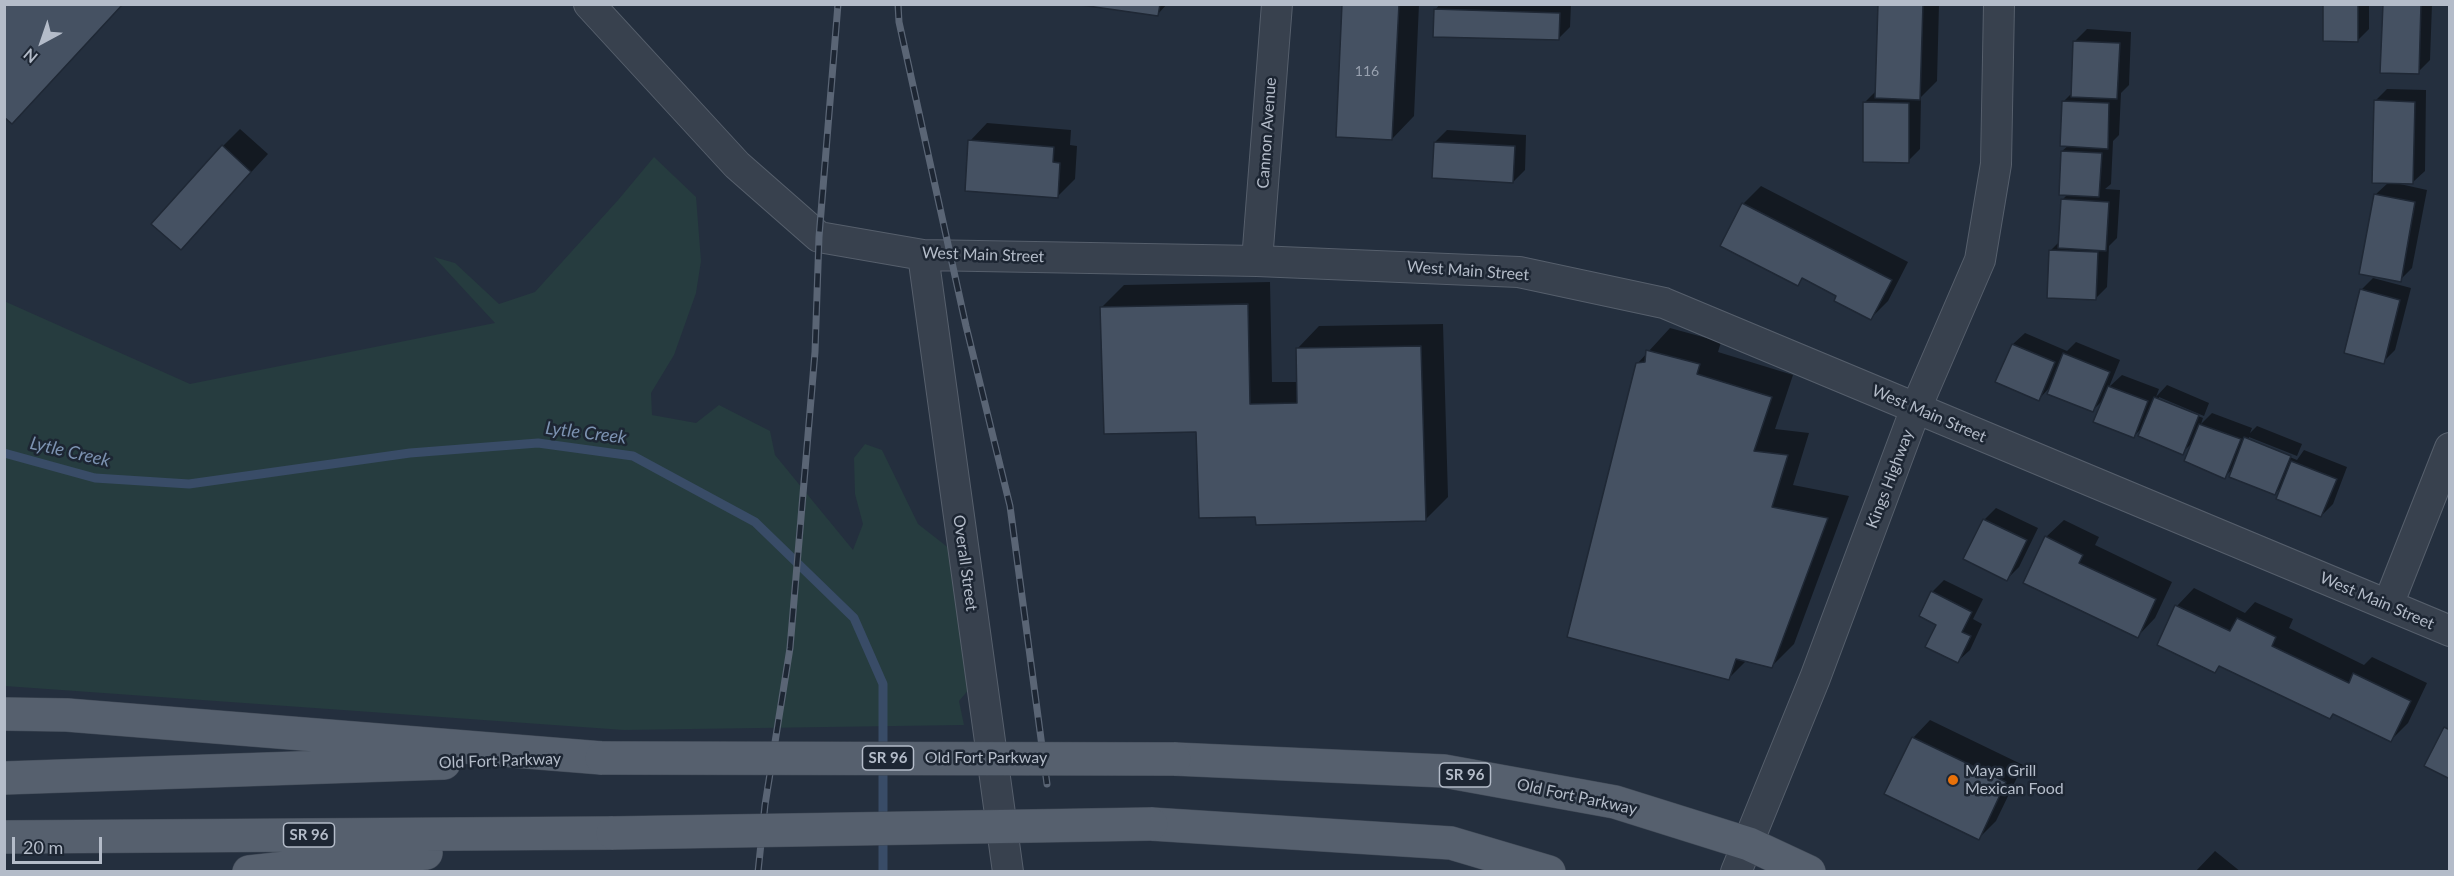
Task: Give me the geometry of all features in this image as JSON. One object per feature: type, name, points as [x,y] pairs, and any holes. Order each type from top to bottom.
[{"type":"main road","points":[[4,714],[67,715],[602,758]]},
{"type":"main road","name":"Old Fort Parkway","points":[[4,778],[602,758],[1174,759],[1444,771],[1615,802],[1742,858],[1809,872]]},
{"type":"main road","name":"SR 96","points":[[4,837],[613,833],[1151,824],[1451,843],[1549,872]]},
{"type":"main road","points":[[249,872],[613,833]]},
{"type":"street","name":"West Main Street","points":[[589,4],[736,165],[819,237],[923,255],[1257,261],[1519,272],[1664,303],[2450,631]]},
{"type":"street","name":"Cannon Avenue","points":[[1257,261],[1277,4]]},
{"type":"street","name":"Kings Highway","points":[[1742,858],[1815,678],[1916,408],[1980,260],[1996,164],[1999,4]]},
{"type":"street","name":"Overall Street","points":[[923,255],[1008,872]]},
{"type":"street","points":[[2388,605],[2450,448]]},
{"type":"green space","points":[[654,157],[696,197],[701,261],[696,293],[674,355],[651,393],[652,415],[696,423],[719,405],[770,431],[775,455],[853,550],[863,524],[855,494],[854,458],[865,444],[882,450],[918,524],[982,574],[993,661],[959,701],[964,725],[624,730],[5,686],[4,301],[190,384],[495,323],[434,257],[455,263],[499,304],[535,292]]},
{"type":"building","points":[[4,4],[123,4],[12,124],[4,117]]},
{"type":"building","points":[[1074,4],[1160,4],[1158,16]]},
{"type":"building","points":[[1342,4],[1399,4],[1392,140],[1336,137]]},
{"type":"building","points":[[1878,4],[1923,4],[1920,100],[1875,98]]},
{"type":"building","points":[[2323,4],[2358,4],[2358,42],[2323,41]]},
{"type":"building","points":[[2383,4],[2421,4],[2419,74],[2380,73]]},
{"type":"building","points":[[1434,9],[1560,13],[1559,40],[1433,37]]},
{"type":"building","points":[[2073,41],[2120,43],[2117,99],[2071,97]]},
{"type":"building","points":[[2374,100],[2415,102],[2413,184],[2372,183]]},
{"type":"building","points":[[2062,101],[2109,103],[2108,149],[2060,146]]},
{"type":"building","points":[[1863,102],[1909,103],[1909,163],[1863,162]]},
{"type":"building","points":[[968,140],[1054,147],[1053,162],[1060,163],[1058,198],[965,191]]},
{"type":"building","points":[[1434,142],[1515,146],[1513,183],[1432,178]]},
{"type":"building","points":[[222,145],[251,172],[181,250],[151,224]]},
{"type":"building","points":[[2061,151],[2102,153],[2099,197],[2059,195]]},
{"type":"building","points":[[2374,194],[2415,202],[2401,282],[2359,274]]},
{"type":"building","points":[[2061,199],[2109,202],[2106,251],[2058,248]]},
{"type":"building","points":[[1742,203],[1892,280],[1871,320],[1834,301],[1836,296],[1802,278],[1798,286],[1720,246]]},
{"type":"building","points":[[2049,250],[2098,252],[2096,300],[2047,298]]},
{"type":"building","points":[[2360,289],[2400,300],[2384,364],[2344,353]]},
{"type":"building","points":[[1248,304],[1250,404],[1297,403],[1296,348],[1421,346],[1426,521],[1256,525],[1255,517],[1199,518],[1196,432],[1104,434],[1100,307]]},
{"type":"building","points":[[2012,344],[2055,362],[2039,401],[1995,382]]},
{"type":"building","points":[[1646,350],[1700,364],[1697,374],[1772,397],[1754,451],[1788,455],[1772,507],[1828,518],[1772,668],[1736,659],[1729,680],[1567,637],[1636,363],[1645,362]]},
{"type":"building","points":[[2063,353],[2110,372],[2093,412],[2047,394]]},
{"type":"building","points":[[2108,386],[2148,401],[2134,438],[2093,422]]},
{"type":"building","points":[[2154,397],[2199,415],[2183,455],[2138,436]]},
{"type":"building","points":[[2199,424],[2241,439],[2225,479],[2184,461]]},
{"type":"building","points":[[2244,437],[2291,456],[2275,495],[2229,477]]},
{"type":"building","points":[[2291,461],[2337,479],[2321,517],[2276,499]]},
{"type":"building","points":[[1983,519],[2027,540],[2007,581],[1963,559]]},
{"type":"building","points":[[2045,536],[2083,555],[2079,563],[2156,599],[2138,638],[2023,583]]},
{"type":"building","points":[[1931,591],[1972,612],[1962,632],[1971,636],[1958,663],[1925,647],[1936,625],[1919,616]]},
{"type":"building","points":[[2175,605],[2230,631],[2237,618],[2276,637],[2272,646],[2349,683],[2353,673],[2411,701],[2391,742],[2333,714],[2330,719],[2219,666],[2215,673],[2157,645]]},
{"type":"building","points":[[2444,727],[2450,730],[2450,779],[2424,766]]},
{"type":"building","points":[[1912,737],[2006,782],[1979,840],[1884,794]]},
{"type":"waterway","name":"Lytle Creek","points":[[4,453],[95,478],[189,484],[410,453],[538,443],[633,456],[755,522],[854,618],[883,684],[883,872]]},
{"type":"railway","points":[[758,872],[765,805],[790,648],[815,352],[819,237],[838,4]]},
{"type":"railway","points":[[898,4],[899,22],[966,326],[1010,506],[1047,784]]},
{"type":"place","name":"Maya Grill Mexican Food","points":[[1953,780]]}]
